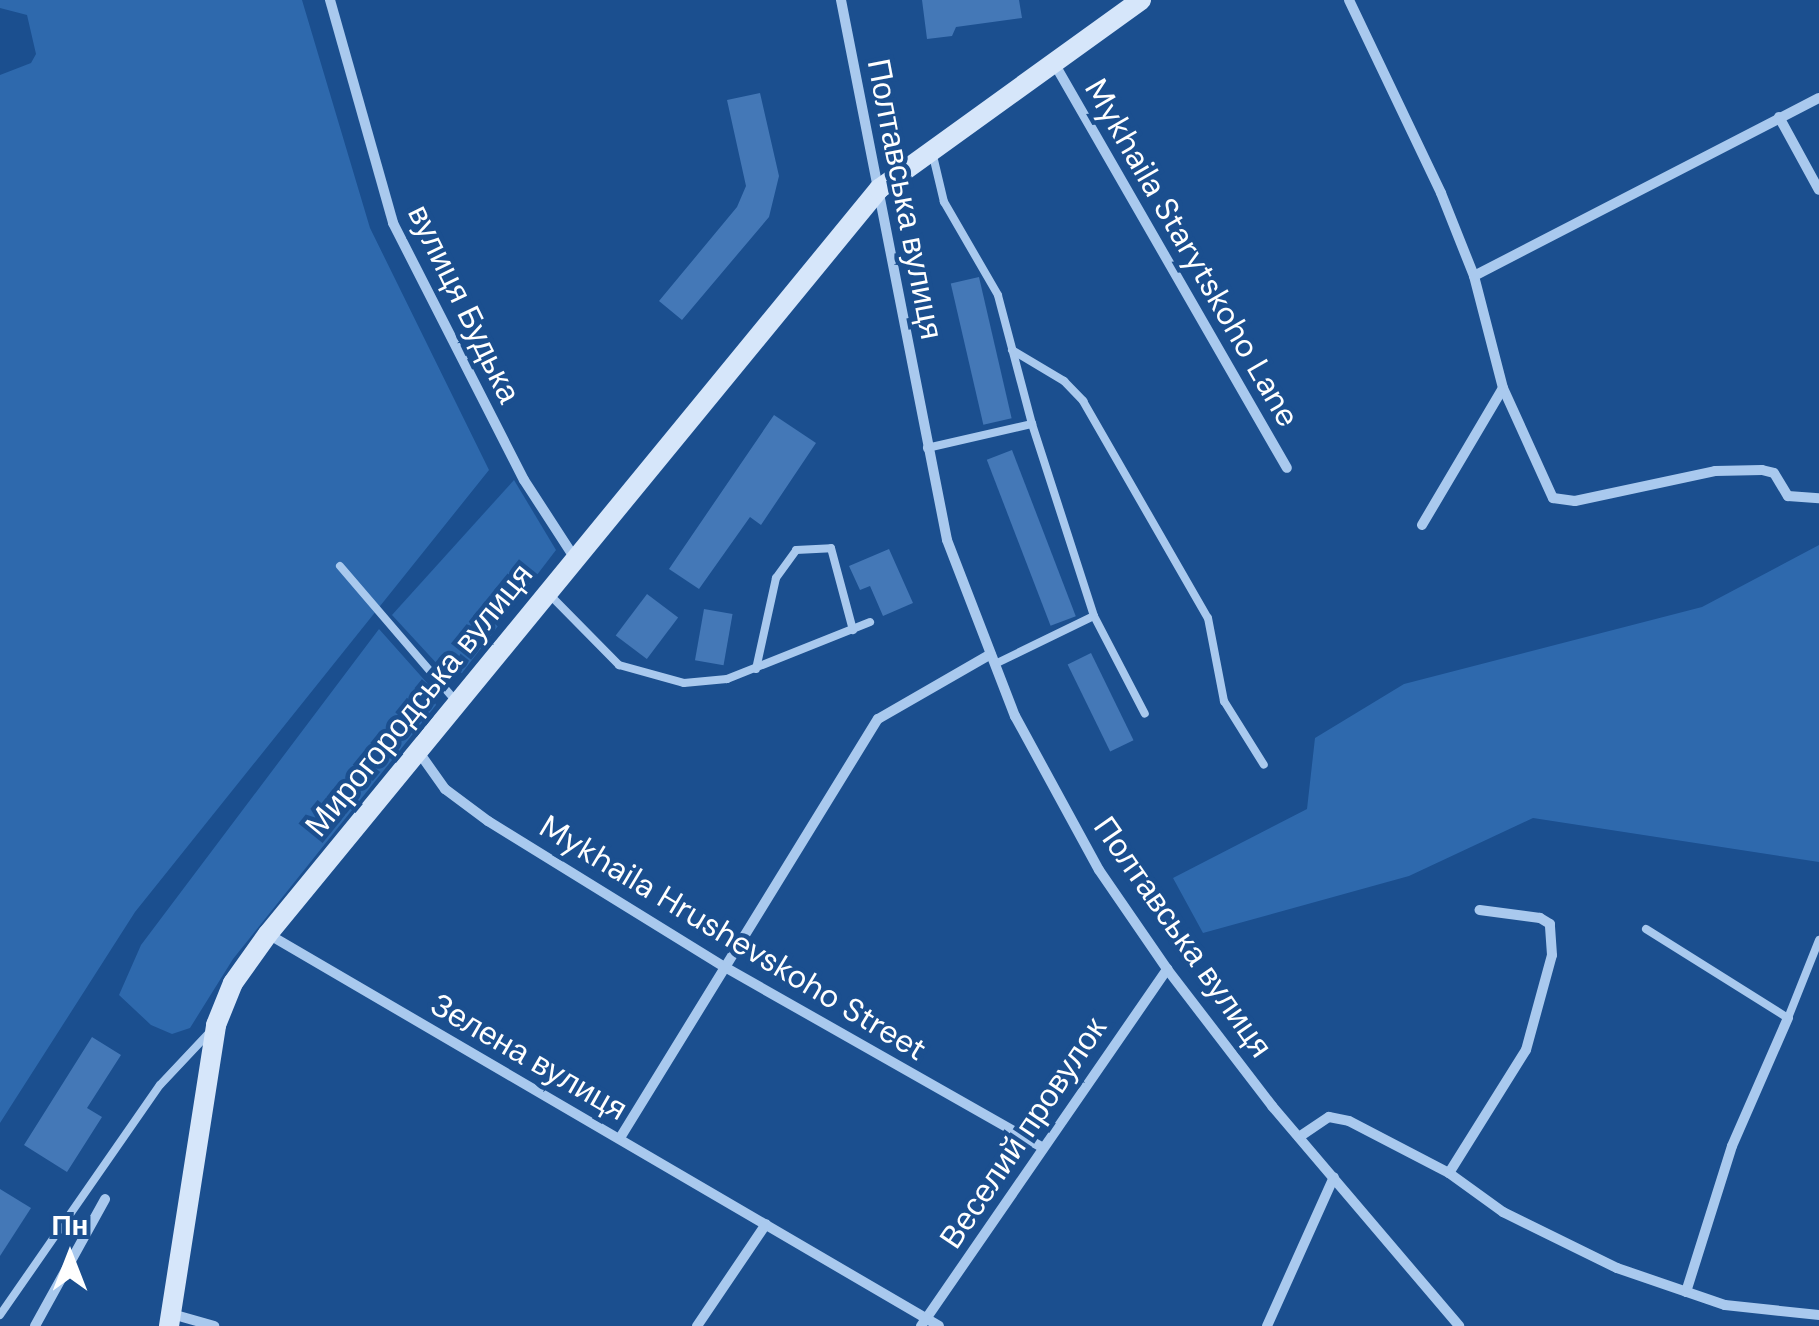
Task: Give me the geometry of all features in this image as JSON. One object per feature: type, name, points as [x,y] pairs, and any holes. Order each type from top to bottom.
[{"type":"street","name":"вулиця Будька","points":[[330,0],[392,223],[524,480],[574,558]]},
{"type":"street","name":"Полтавська вулиця","points":[[841,0],[947,540],[1015,716],[1099,870],[1166,969],[1299,1137],[1458,1326]]},
{"type":"street","name":"Мирогородська вулиця","points":[[170,1320],[216,1025],[233,984],[268,934],[455,700],[880,189],[1141,0]]},
{"type":"street","points":[[1349,0],[1474,276],[1503,388],[1560,502],[1746,470],[1774,472],[1788,496],[1819,498]]},
{"type":"street","name":"Mykhaila Starytskoho Lane","points":[[1054,63],[1287,468]]},
{"type":"street","points":[[1474,276],[1819,98]]},
{"type":"street","points":[[1779,117],[1819,190]]},
{"type":"street","points":[[1422,526],[1503,388]]},
{"type":"street","points":[[620,1138],[878,719],[993,659]]},
{"type":"street","name":"Mykhaila Hrushevskoho Street","points":[[416,749],[444,789],[488,821],[723,966],[1043,1148]]},
{"type":"street","points":[[1449,1172],[1526,1050],[1552,955],[1550,924],[1540,918],[1480,910]]},
{"type":"street","name":"Зелена вулиця","points":[[268,934],[766,1224],[924,1322],[940,1326]]},
{"type":"street","name":"Веселий провулок","points":[[924,1322],[1166,969]]},
{"type":"street","points":[[1686,1292],[1732,1146],[1788,1018]]},
{"type":"street","points":[[1299,1137],[1329,1117],[1350,1122],[1449,1172],[1502,1212],[1616,1268],[1725,1304],[1819,1315]]},
{"type":"street","points":[[1267,1326],[1334,1177]]},
{"type":"street","points":[[35,1326],[105,1199]]},
{"type":"street","points":[[698,1326],[766,1224]]},
{"type":"street","points":[[170,1320],[214,1326]]},
{"type":"lane","points":[[932,151],[944,202],[998,295],[1032,424],[1094,616],[1144,714]]},
{"type":"lane","points":[[1012,350],[1064,381],[1110,446],[1208,618],[1224,702],[1264,765]]},
{"type":"lane","points":[[927,448],[1032,424]]},
{"type":"lane","points":[[756,670],[776,578],[796,550],[831,548],[853,630]]},
{"type":"lane","points":[[340,566],[455,700]]},
{"type":"lane","points":[[546,591],[631,672],[684,684],[756,670],[870,622]]},
{"type":"lane","points":[[993,659],[1094,616]]},
{"type":"lane","points":[[1646,929],[1788,1018],[1819,940]]},
{"type":"lane","points":[[0,1315],[160,1085],[216,1025]]},
{"type":"shaded area","points":[[0,0],[302,0],[370,228],[489,470],[135,912],[0,1123],[0,75],[31,63],[36,54],[27,15],[0,8]]},
{"type":"shaded area","points":[[514,480],[556,550],[462,673],[440,667],[392,615]]},
{"type":"shaded area","points":[[1819,545],[1819,862],[1533,818],[1409,876],[1203,933],[1173,878],[1307,809],[1315,738],[1404,684],[1702,607]]},
{"type":"shaded area","points":[[379,629],[428,684],[436,705],[233,959],[190,1028],[172,1034],[151,1025],[119,995],[141,945]]},
{"type":"building","points":[[922,0],[1019,0],[1022,18],[956,27],[952,36],[927,39]]},
{"type":"building","points":[[760,93],[779,176],[769,217],[682,320],[659,301],[737,207],[746,186],[727,100]]},
{"type":"building","points":[[979,277],[1012,418],[983,425],[951,284]]},
{"type":"building","points":[[774,415],[816,443],[761,525],[750,517],[699,589],[669,569]]},
{"type":"building","points":[[1012,450],[1076,616],[1051,626],[987,460]]},
{"type":"building","points":[[889,549],[913,603],[883,616],[870,586],[860,590],[849,566]]},
{"type":"building","points":[[647,594],[678,617],[647,659],[616,636]]},
{"type":"building","points":[[704,609],[733,614],[724,665],[695,660]]},
{"type":"building","points":[[1091,653],[1134,740],[1110,752],[1068,664]]},
{"type":"building","points":[[92,1037],[121,1055],[87,1108],[102,1117],[67,1172],[24,1145]]},
{"type":"building","points":[[0,1189],[31,1208],[0,1256]]}]
